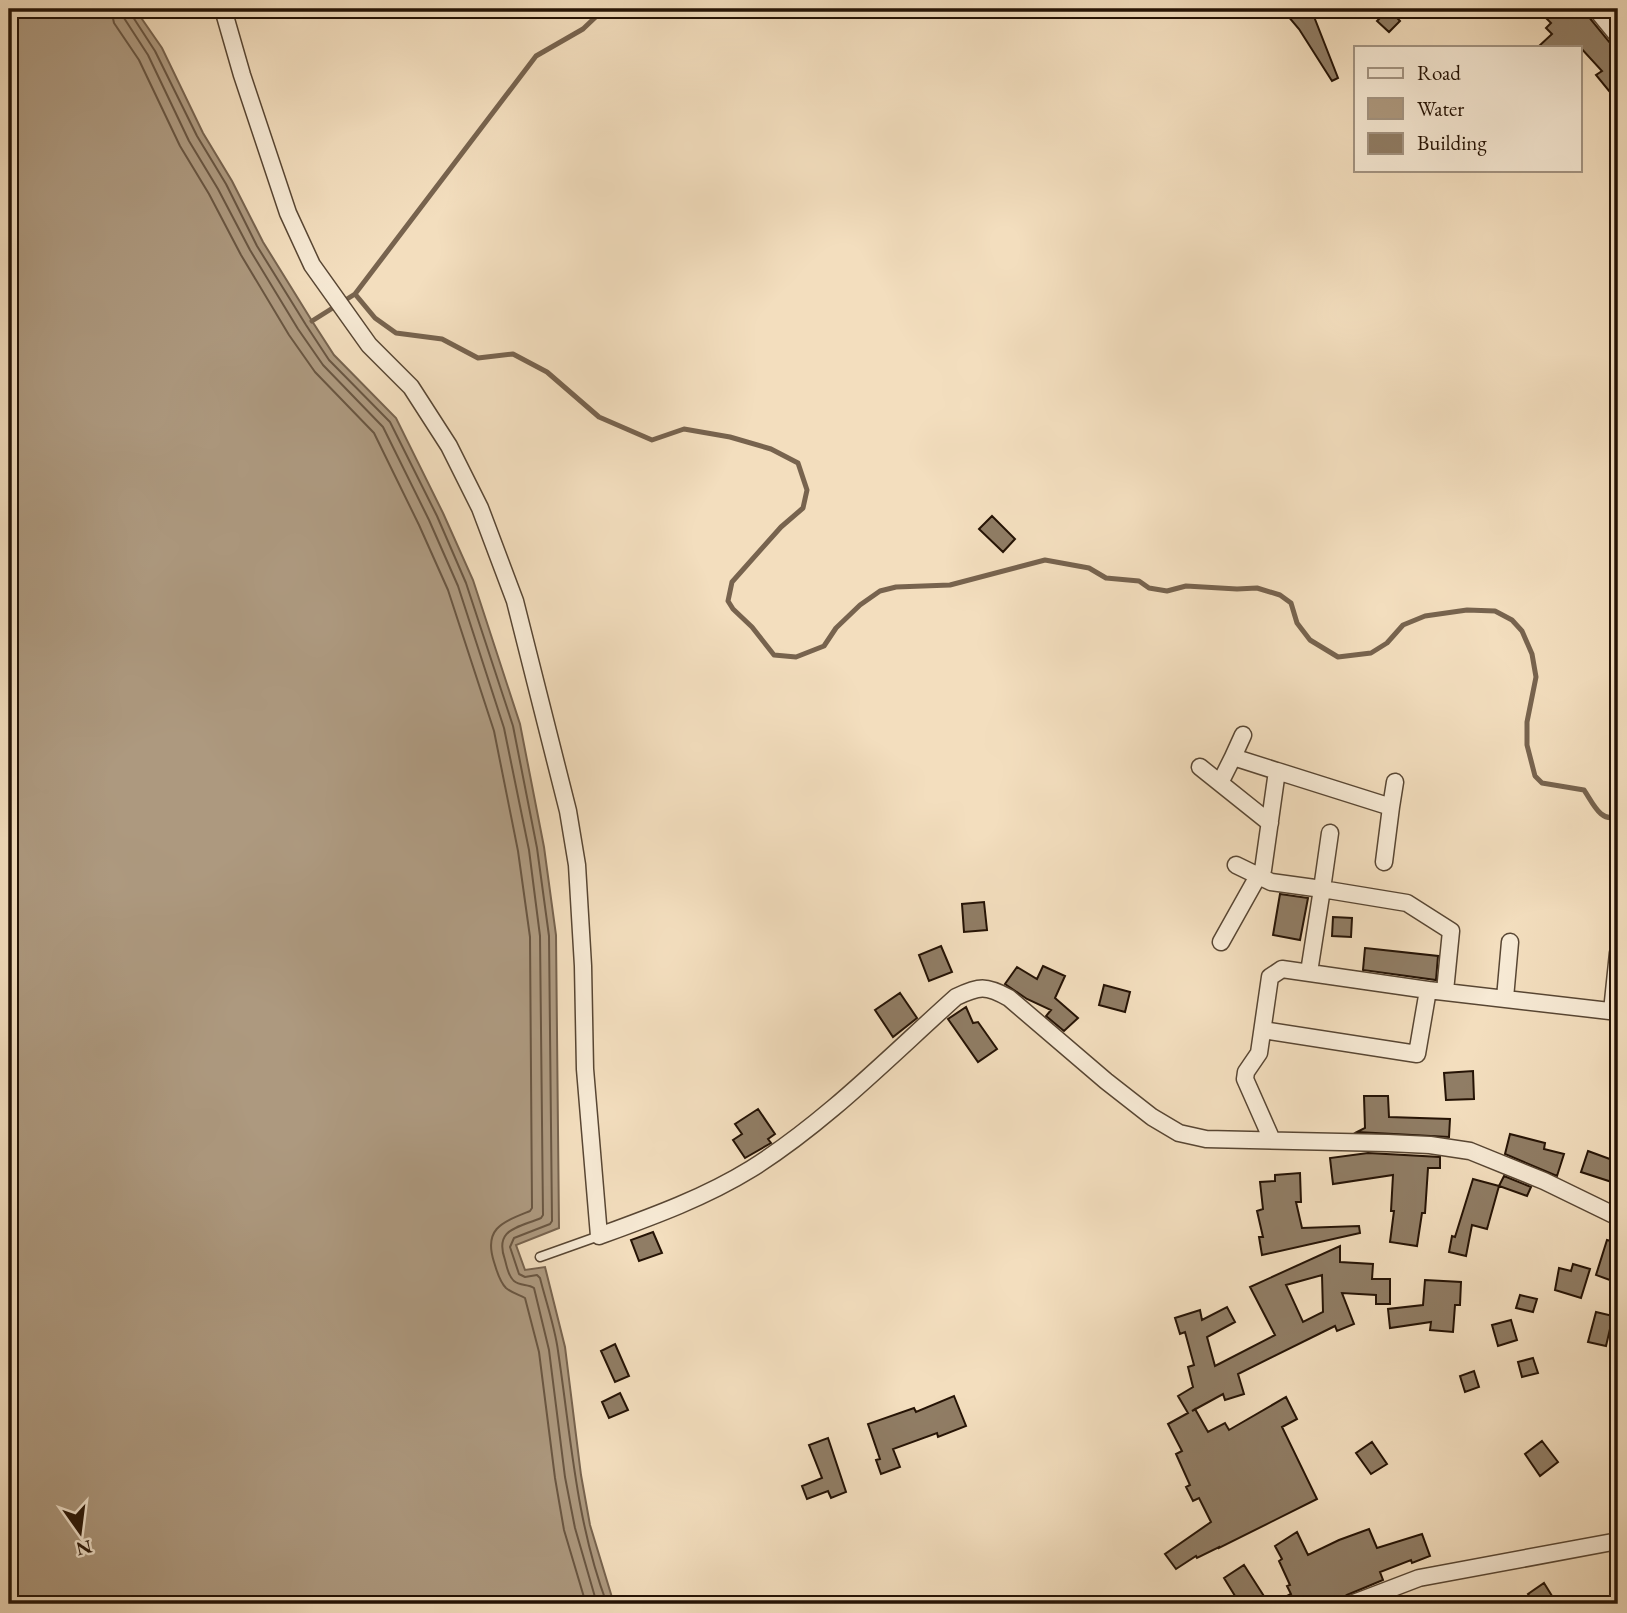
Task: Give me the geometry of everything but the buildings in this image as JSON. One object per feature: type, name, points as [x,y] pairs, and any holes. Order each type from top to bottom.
[{"type":"street","points":[[223,9],[288,213],[312,265],[369,345],[411,387],[449,446],[480,508],[519,614],[568,811],[577,864],[585,1069],[599,1236],[713,1190],[751,1168],[786,1144],[844,1097],[956,997],[974,988],[992,988],[1009,998],[1106,1081],[1152,1117],[1179,1133],[1206,1139],[1430,1145],[1470,1151],[1544,1181],[1618,1217]]},
{"type":"street","points":[[1595,9],[1618,36]]},
{"type":"street","points":[[1220,783],[1243,735]]},
{"type":"street","points":[[1233,757],[1391,807]]},
{"type":"street","points":[[1200,767],[1270,823]]},
{"type":"street","points":[[1220,942],[1263,870],[1277,771]]},
{"type":"street","points":[[1384,862],[1395,782]]},
{"type":"street","points":[[1309,972],[1330,834]]},
{"type":"street","points":[[1236,865],[1271,882],[1407,903],[1451,931],[1445,991]]},
{"type":"street","points":[[1505,998],[1510,942]]},
{"type":"street","points":[[1272,1140],[1245,1079],[1246,1072],[1259,1053],[1270,977],[1282,969],[1428,990],[1615,1011],[1618,953]]},
{"type":"street","points":[[1263,1030],[1417,1054],[1428,990]]},
{"type":"street","points":[[1351,1604],[1419,1578],[1618,1541]]},
{"type":"lane","points":[[540,1257],[599,1236]]},
{"type":"water","points":[[9,9],[135,9],[162,48],[203,133],[232,181],[263,242],[312,321],[334,355],[396,418],[473,580],[520,724],[544,847],[556,935],[559,1228],[516,1245],[525,1270],[545,1267],[565,1347],[590,1525],[614,1604],[9,1604]]},
{"type":"waterway","points":[[312,321],[355,294],[536,56],[583,29],[604,9]]},
{"type":"waterway","points":[[355,294],[375,318],[396,333],[442,339],[478,358],[513,354],[547,372],[599,417],[652,440],[684,429],[730,437],[771,449],[798,463],[807,490],[803,508],[781,527],[732,582],[728,601],[774,655],[796,657],[824,646],[836,628],[860,605],[880,591],[896,587],[950,585],[1045,560],[1089,568],[1106,578],[1139,581],[1149,588],[1167,591],[1186,586],[1257,588],[1280,595],[1291,603],[1297,623],[1310,640],[1338,657],[1371,653],[1387,643],[1403,625],[1425,616],[1467,610],[1495,611],[1512,620],[1522,631],[1532,654],[1536,677],[1527,722],[1527,745],[1535,776],[1542,783],[1584,790],[1602,815],[1612,818],[1618,816]]}]
